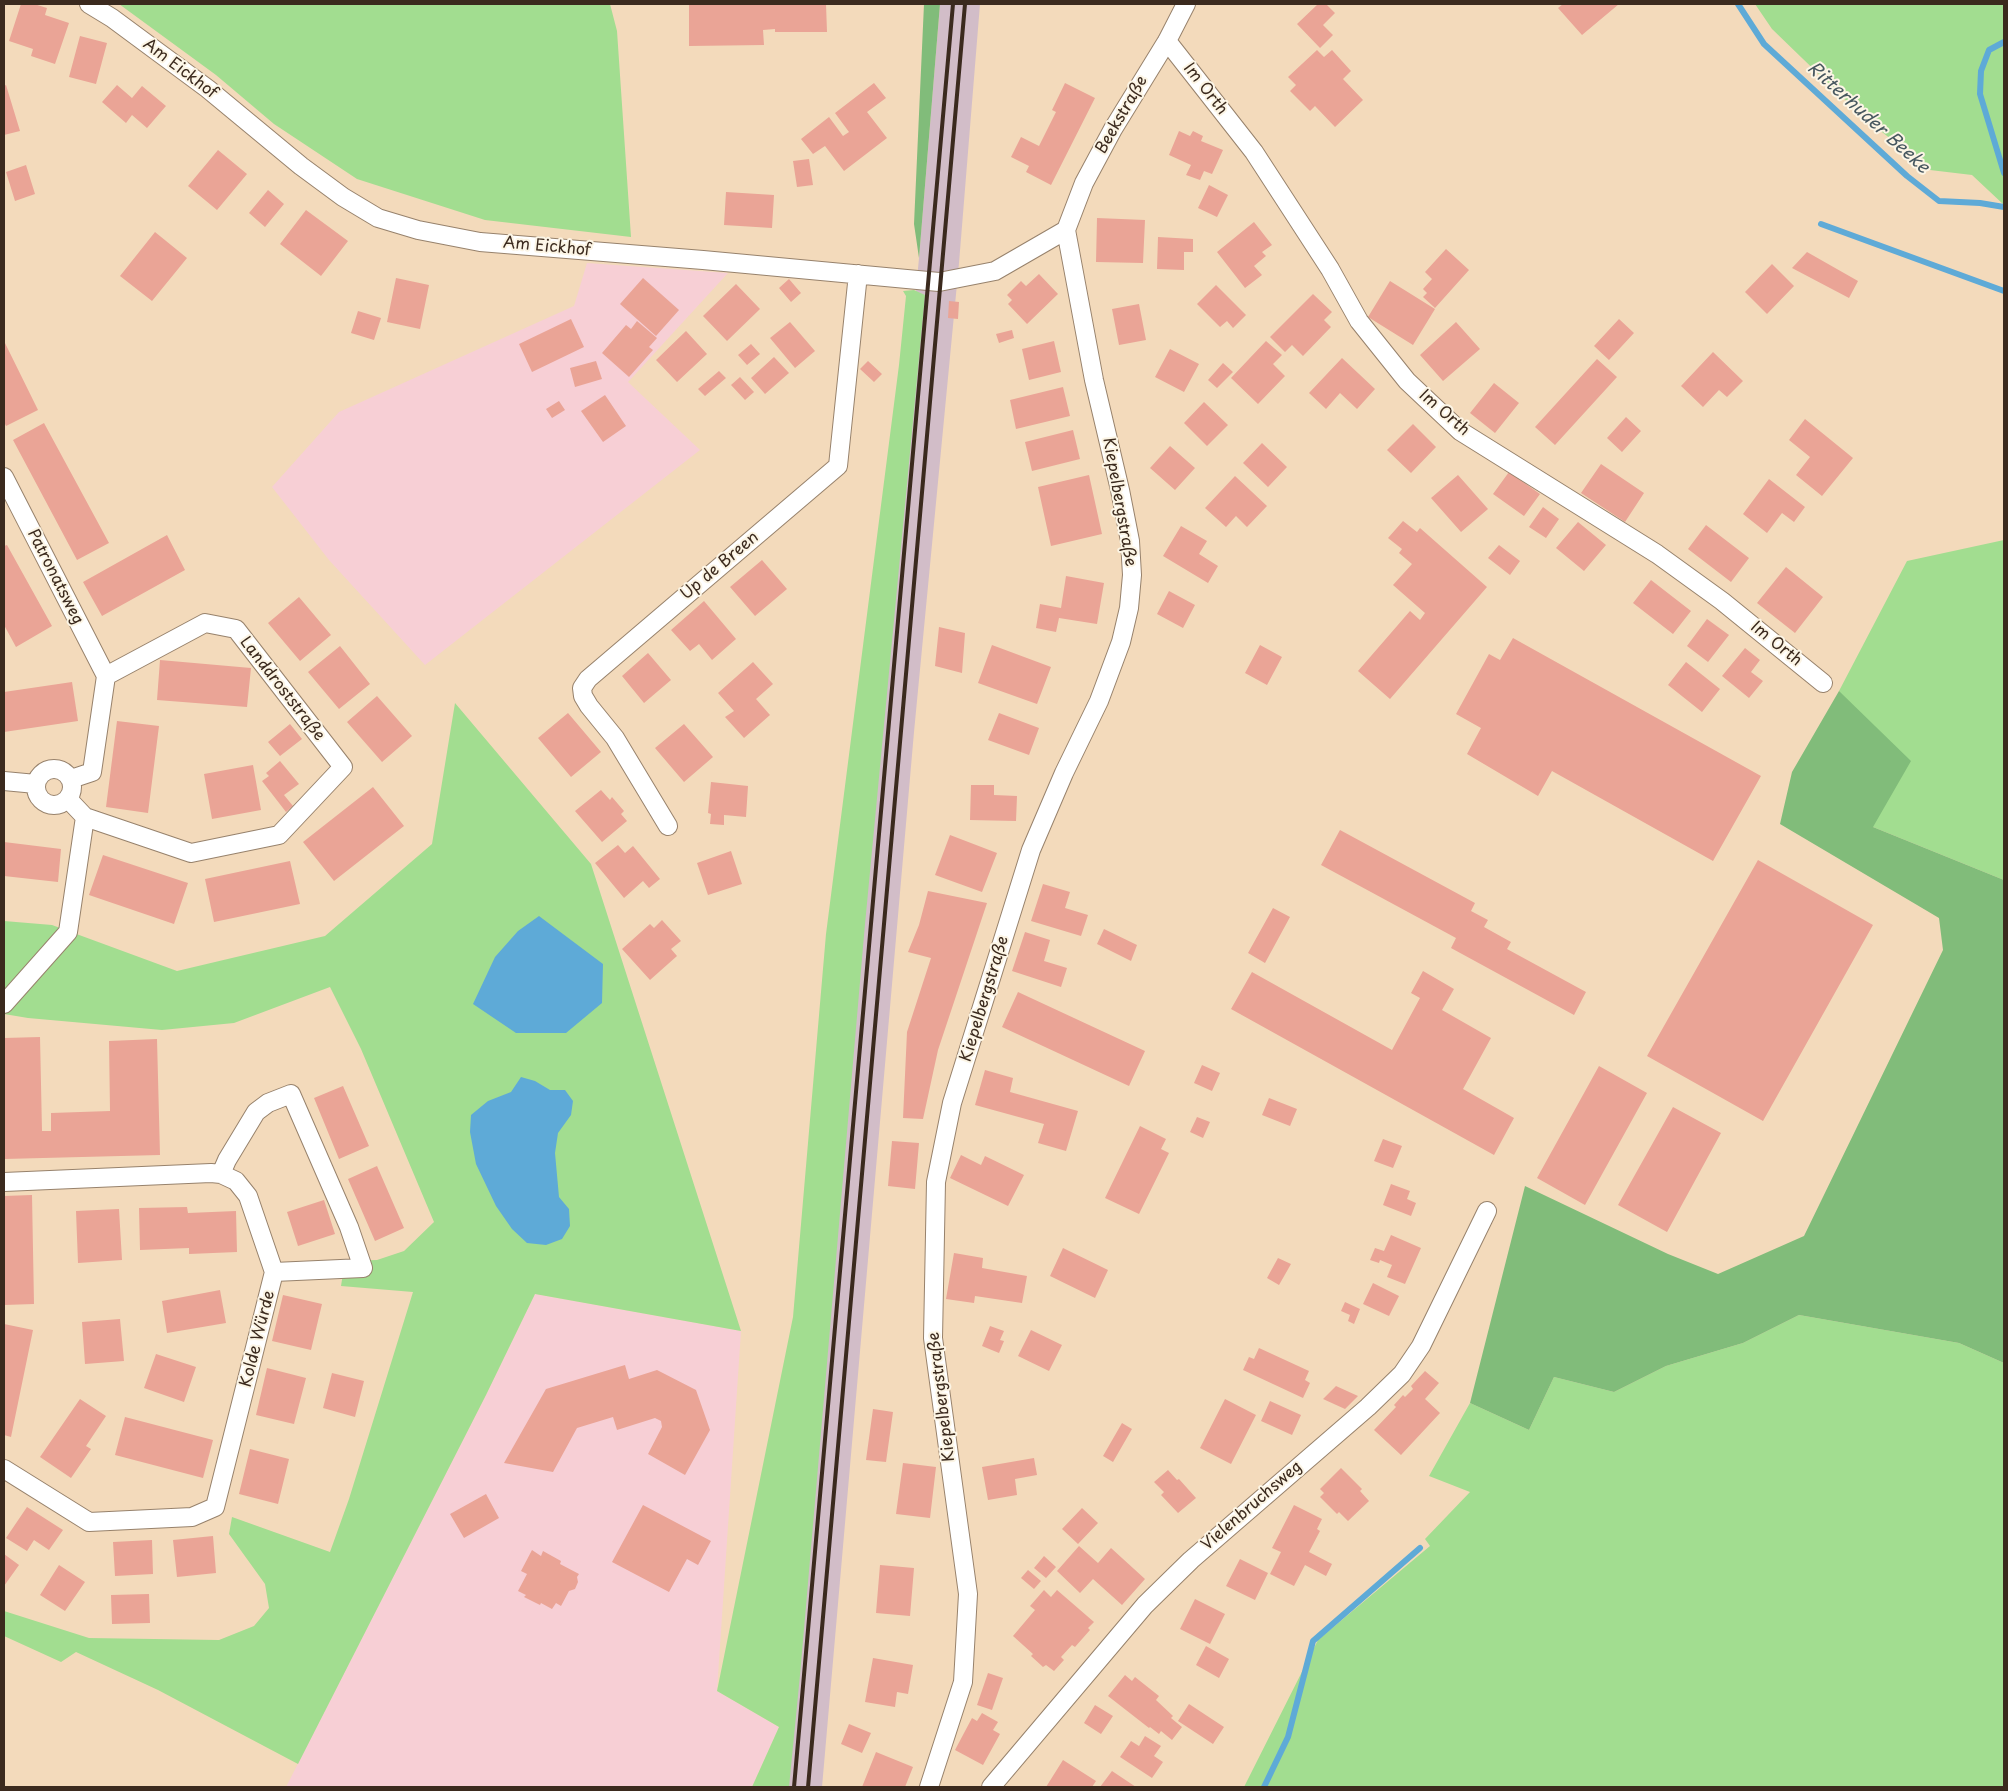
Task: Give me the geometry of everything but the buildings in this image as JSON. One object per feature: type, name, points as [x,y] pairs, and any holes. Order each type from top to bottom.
[{"type":"street","name":"Am Eickhof","points":[[89,4],[112,18],[208,89],[343,198],[378,218],[418,230],[480,242],[939,282],[994,271],[1066,230]]},
{"type":"street","name":"Beekstraße","points":[[1066,230],[1088,175],[1113,129],[1167,41],[1186,4]]},
{"type":"street","name":"Im Orth","points":[[1167,41],[1254,152],[1330,269],[1359,321],[1407,381],[1460,431],[1657,554],[1722,601],[1823,683]]},
{"type":"street","name":"Kiepelbergstraße","points":[[929,1787],[963,1682],[968,1594],[934,1338],[936,1182],[952,1103],[1031,850],[1064,773],[1099,700],[1121,642],[1130,608],[1132,574],[1130,541],[1094,380],[1066,230]]},
{"type":"street","name":"Up de Breen","points":[[668,826],[615,738],[589,706],[583,696],[582,688],[588,679],[838,466],[858,274]]},
{"type":"street","name":"Patronatsweg","points":[[4,477],[106,676]]},
{"type":"street","name":"Landdroststraße","points":[[85,817],[191,853],[279,835],[343,767],[236,628],[205,623],[106,676]]},
{"type":"street","points":[[71,779],[92,772],[106,676]]},
{"type":"street","points":[[48,770],[62,770],[71,779],[72,793],[68,800],[58,805],[46,804],[38,796],[36,784],[43,773],[48,770]]},
{"type":"street","points":[[4,781],[36,784]]},
{"type":"street","points":[[4,1004],[68,932],[85,817],[68,800]]},
{"type":"street","points":[[4,1182],[222,1174],[227,1160],[256,1112],[268,1103],[291,1094],[349,1227],[363,1268],[274,1272]]},
{"type":"street","name":"Kolde Würde","points":[[4,1469],[89,1522],[192,1518],[216,1507],[274,1272],[248,1196],[236,1181],[222,1174]]},
{"type":"street","name":"Vielenbruchsweg","points":[[991,1787],[1144,1605],[1190,1560],[1368,1407],[1402,1374],[1421,1346],[1487,1211]]},
{"type":"shaded area","points":[[940,4],[980,4],[959,263],[914,732],[822,1787],[780,1787],[856,929],[919,258]]},
{"type":"shaded area","points":[[587,263],[728,273],[628,382],[700,450],[425,665],[329,560],[272,487],[339,412],[574,306]]},
{"type":"shaded area","points":[[535,1294],[741,1331],[717,1691],[779,1727],[752,1787],[286,1787],[486,1395]]},
{"type":"green space","points":[[119,4],[610,4],[617,31],[631,237],[485,220],[357,179],[274,124],[216,75]]},
{"type":"green space","points":[[924,4],[940,4],[919,258],[914,224]]},
{"type":"green space","points":[[1755,4],[2004,4],[2004,205],[1972,175],[1930,170],[1863,117],[1772,29]]},
{"type":"green space","points":[[914,290],[925,295],[865,924],[789,1787],[752,1787],[779,1727],[717,1691],[793,1317],[826,934],[899,365],[906,296],[903,291]]},
{"type":"green space","points":[[2004,540],[2004,880],[1873,827],[1839,691],[1907,561]]},
{"type":"green space","points":[[1839,691],[1911,761],[1873,827],[2004,880],[2004,1363],[1959,1343],[1799,1315],[1743,1343],[1666,1366],[1614,1392],[1554,1377],[1529,1430],[1470,1403],[1525,1186],[1668,1254],[1718,1274],[1804,1236],[1943,950],[1939,918],[1780,824],[1792,772]]},
{"type":"green space","points":[[455,703],[591,864],[741,1331],[535,1294],[486,1395],[298,1764],[158,1690],[76,1652],[61,1662],[4,1636],[4,1611],[89,1638],[219,1640],[254,1626],[269,1608],[265,1584],[229,1534],[232,1517],[330,1552],[349,1499],[413,1292],[341,1286],[345,1261],[377,1260],[404,1251],[434,1222],[361,1049],[330,987],[234,1023],[162,1030],[28,1018],[4,1014],[4,921],[52,925],[177,971],[325,936],[432,844]]},
{"type":"green space","points":[[1799,1315],[1959,1343],[2004,1363],[2004,1787],[1244,1787],[1318,1640],[1430,1546],[1425,1539],[1470,1492],[1429,1476],[1470,1403],[1529,1430],[1554,1377],[1614,1392],[1666,1366],[1743,1343]]},
{"type":"water","points":[[539,916],[603,964],[602,1003],[566,1033],[516,1033],[473,1004],[495,957],[518,931]]},
{"type":"water","points":[[521,1077],[535,1081],[550,1090],[565,1090],[573,1101],[571,1115],[558,1133],[555,1153],[559,1197],[569,1209],[570,1226],[562,1239],[546,1245],[527,1243],[512,1229],[496,1206],[476,1164],[470,1132],[471,1115],[488,1101],[511,1092]]},
{"type":"waterway","name":"Ritterhuder Beeke","points":[[1738,4],[1764,44],[1907,176],[1939,201],[1980,203],[2004,207]]},
{"type":"waterway","points":[[2004,42],[1989,50],[1981,71],[1980,94],[2004,173]]},
{"type":"waterway","points":[[1821,224],[2004,291]]},
{"type":"waterway","points":[[1264,1787],[1288,1737],[1313,1641],[1420,1548]]},
{"type":"railway","points":[[794,1787],[953,4]]},
{"type":"railway","points":[[808,1787],[965,4]]}]
